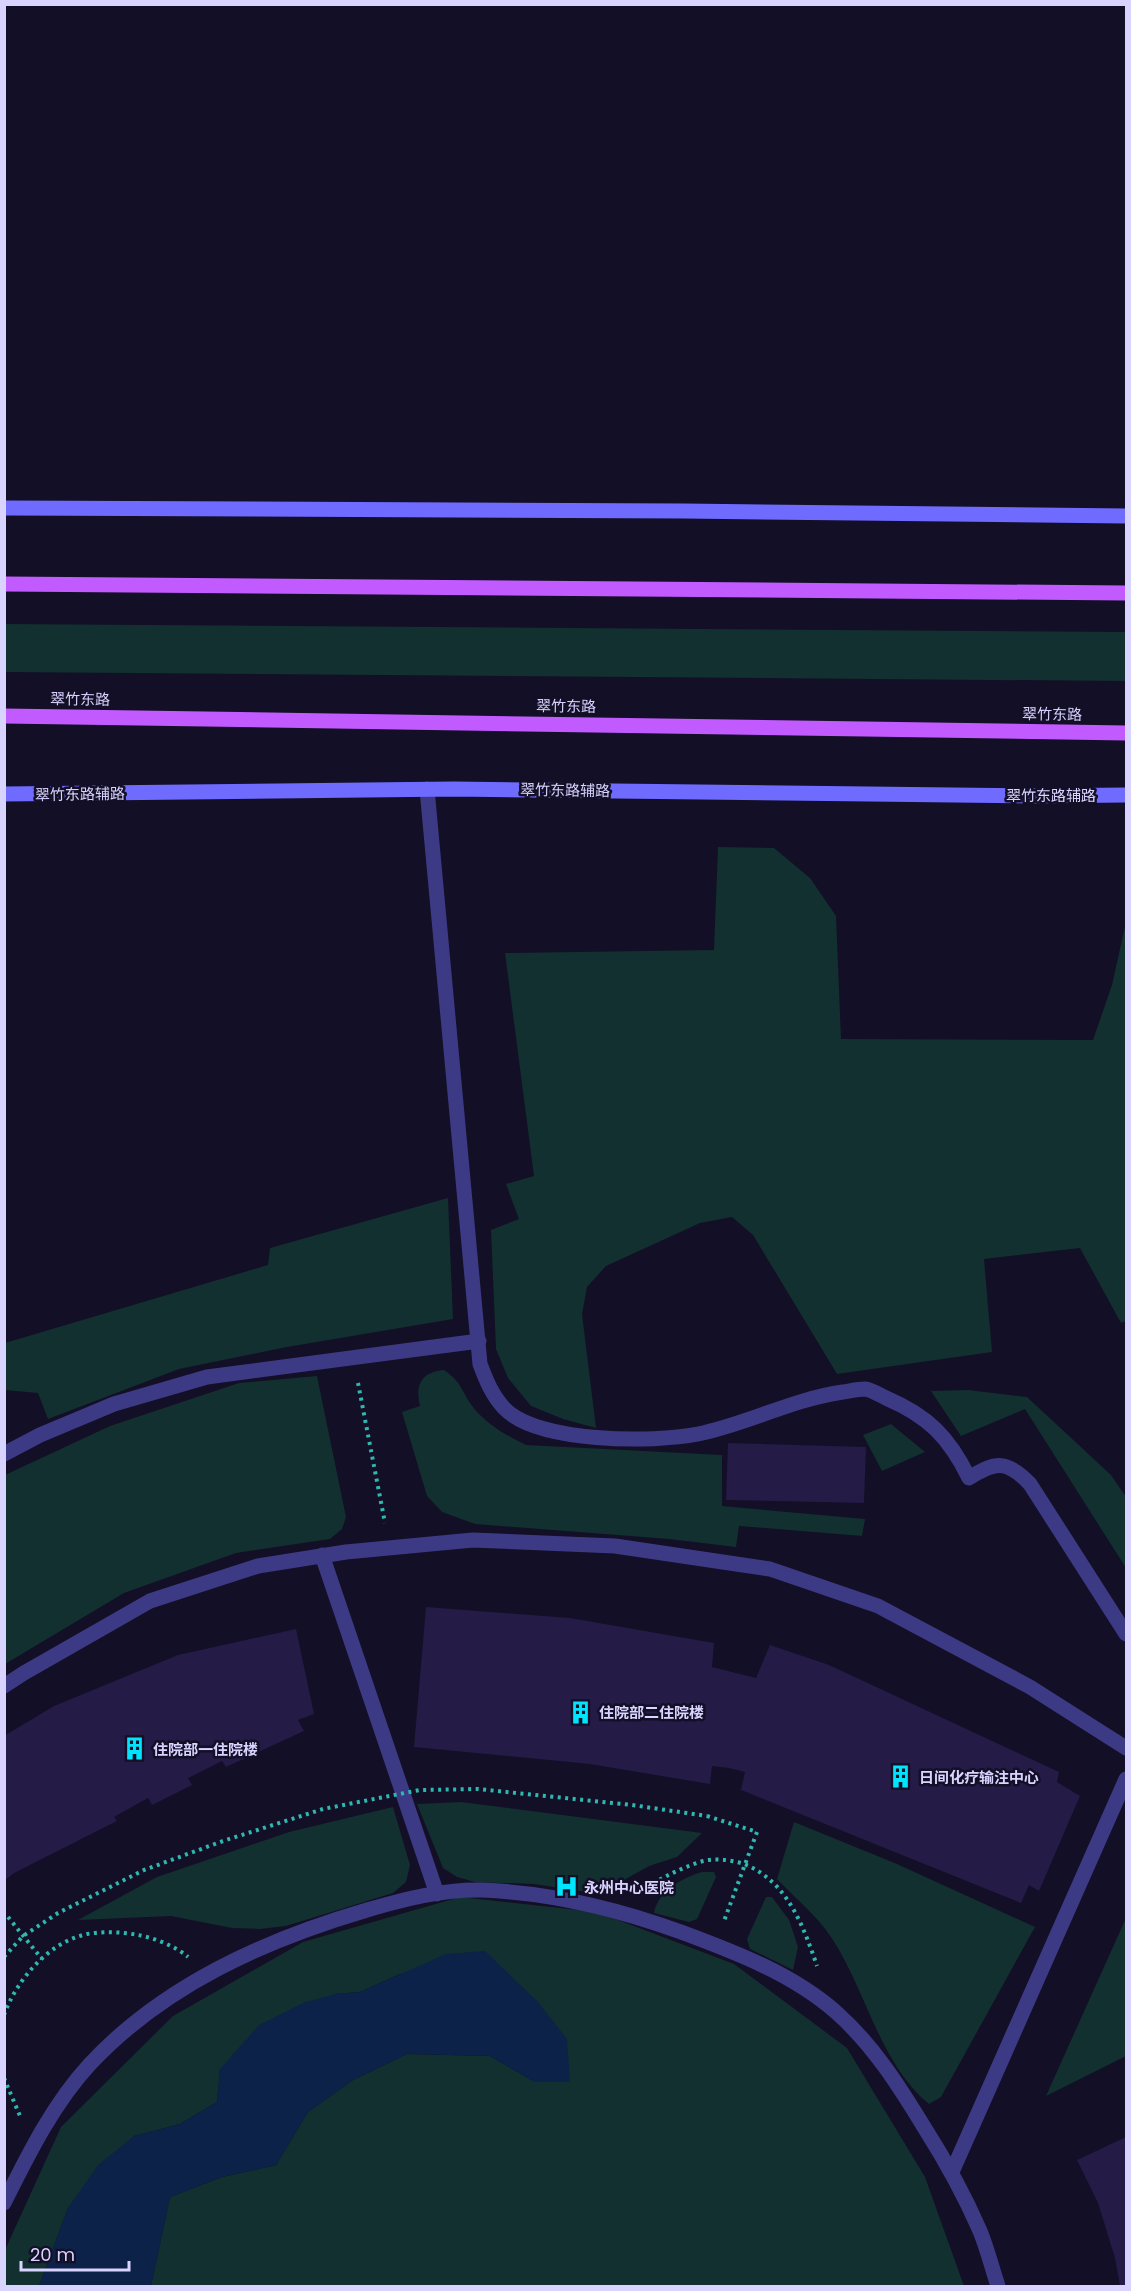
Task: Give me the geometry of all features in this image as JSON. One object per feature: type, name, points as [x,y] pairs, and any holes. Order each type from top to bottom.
[{"type":"main road","points":[[4,508],[1126,516]]},
{"type":"main road","points":[[4,584],[1126,593]]},
{"type":"main road","name":"翠竹东路","points":[[4,716],[1126,733]]},
{"type":"main road","name":"翠竹东路辅路","points":[[4,794],[428,789],[1126,795]]},
{"type":"lane","points":[[428,789],[480,1364],[488,1387],[505,1409],[525,1423],[554,1431],[583,1436],[649,1440],[699,1434],[828,1394],[867,1389],[903,1405],[937,1428],[958,1456],[969,1478],[985,1468],[1001,1464],[1017,1471],[1030,1484],[1126,1634]]},
{"type":"lane","points":[[4,1454],[40,1435],[114,1404],[207,1377],[479,1341]]},
{"type":"lane","points":[[4,1686],[150,1601],[258,1566],[322,1555],[473,1540],[615,1546],[770,1569],[879,1606],[1030,1687],[1126,1748]]},
{"type":"lane","points":[[322,1555],[437,1894]]},
{"type":"lane","points":[[952,2172],[1126,1779]]},
{"type":"lane","points":[[4,2203],[52,2113],[89,2065],[139,2020],[208,1973],[269,1944],[338,1919],[416,1896],[481,1890],[567,1900],[646,1919],[715,1944],[780,1974],[837,2012],[878,2056],[952,2172],[981,2233],[998,2286]]},
{"type":"path","points":[[352,1356],[390,1548]]},
{"type":"path","points":[[4,1957],[23,1936],[58,1913],[144,1870],[323,1809],[420,1791],[478,1789],[632,1805],[707,1816],[757,1832],[715,1944]]},
{"type":"path","points":[[613,1911],[663,1877],[705,1860],[732,1860],[746,1865],[772,1881],[798,1916],[818,1968],[824,2003]]},
{"type":"path","points":[[8,1917],[42,1959]]},
{"type":"path","points":[[4,2015],[21,1982],[42,1959],[69,1940],[88,1934],[119,1932],[152,1937],[184,1953],[208,1973]]},
{"type":"path","points":[[4,2078],[19,2114],[36,2143]]},
{"type":"green space","points":[[5,624],[1126,632],[1126,681],[5,672]]},
{"type":"green space","points":[[718,847],[774,848],[810,878],[836,916],[841,1039],[1093,1040],[1112,985],[1126,922],[1126,1321],[1121,1323],[1080,1248],[984,1259],[992,1352],[837,1374],[753,1235],[732,1217],[700,1223],[606,1266],[587,1287],[582,1314],[596,1428],[563,1419],[531,1406],[508,1378],[496,1349],[491,1230],[519,1219],[506,1184],[534,1176],[505,953],[714,950]]},
{"type":"green space","points":[[448,1198],[453,1319],[287,1347],[179,1369],[48,1419],[38,1393],[5,1390],[5,1343],[268,1265],[270,1248]]},
{"type":"green space","points":[[444,1370],[458,1383],[473,1407],[484,1419],[526,1445],[722,1455],[722,1506],[865,1519],[862,1536],[739,1526],[736,1547],[669,1539],[475,1524],[442,1512],[427,1496],[402,1412],[420,1406],[419,1386],[425,1377],[436,1371]]},
{"type":"green space","points":[[317,1376],[346,1517],[342,1529],[330,1539],[236,1553],[124,1593],[5,1664],[5,1475],[110,1426],[239,1383]]},
{"type":"green space","points":[[968,1390],[1027,1397],[1111,1475],[1126,1497],[1126,1568],[1025,1409],[961,1436],[931,1391]]},
{"type":"green space","points":[[891,1424],[925,1452],[882,1471],[863,1435]]},
{"type":"green space","points":[[461,1802],[702,1833],[677,1857],[649,1866],[599,1894],[534,1884],[475,1882],[457,1877],[443,1868],[417,1804]]},
{"type":"green space","points":[[393,1807],[410,1865],[406,1882],[393,1893],[286,1926],[260,1929],[232,1928],[171,1916],[78,1920],[157,1877],[289,1832]]},
{"type":"green space","points":[[794,1822],[897,1864],[1035,1927],[941,2097],[929,2104],[912,2087],[885,2047],[854,1979],[831,1937],[813,1915],[777,1879]]},
{"type":"green space","points":[[702,1872],[714,1872],[716,1877],[697,1919],[689,1922],[654,1913],[660,1898],[672,1886]]},
{"type":"green space","points":[[460,1897],[597,1912],[734,1964],[847,2048],[925,2177],[964,2286],[151,2286],[170,2197],[222,2177],[276,2165],[308,2112],[353,2080],[407,2054],[490,2056],[535,2082],[400,1974],[360,1992],[335,1994],[220,2069],[217,2102],[180,2124],[134,2136],[68,2208],[39,2286],[5,2286],[5,2250],[61,2127],[173,2016],[303,1942]]},
{"type":"green space","points":[[766,1897],[772,1897],[789,1920],[798,1947],[793,1970],[750,1949],[747,1939]]},
{"type":"green space","points":[[1126,1918],[1126,2056],[1046,2096]]},
{"type":"water","points":[[485,1951],[538,2002],[567,2039],[570,2082],[535,2082],[490,2056],[407,2054],[353,2080],[308,2112],[276,2165],[222,2177],[170,2197],[151,2286],[39,2286],[68,2208],[98,2165],[134,2136],[180,2124],[217,2102],[220,2069],[259,2025],[303,2003],[335,1994],[360,1992],[446,1954]]},
{"type":"building","points":[[728,1443],[866,1447],[864,1503],[726,1500]]},
{"type":"building","points":[[426,1607],[570,1618],[714,1643],[712,1667],[756,1678],[770,1645],[829,1665],[1059,1772],[1057,1782],[1080,1796],[1039,1891],[1029,1885],[1021,1903],[741,1790],[745,1772],[712,1766],[710,1784],[590,1764],[414,1747]]},
{"type":"building","name":"住院部一住院楼","points":[[296,1629],[314,1714],[298,1720],[304,1731],[226,1767],[222,1761],[188,1778],[192,1785],[152,1805],[148,1798],[114,1817],[117,1821],[14,1873],[4,1881],[4,1736],[54,1706],[178,1655]]},
{"type":"building","points":[[1126,2137],[1126,2286],[1120,2286],[1115,2258],[1098,2203],[1077,2160]]},
{"type":"place","name":"住院部二住院楼","points":[[581,1712]]},
{"type":"place","name":"住院部一住院楼","points":[[135,1749]]},
{"type":"place","name":"日间化疗输注中心","points":[[901,1777]]},
{"type":"place","name":"永州中心医院","points":[[566,1887]]}]
